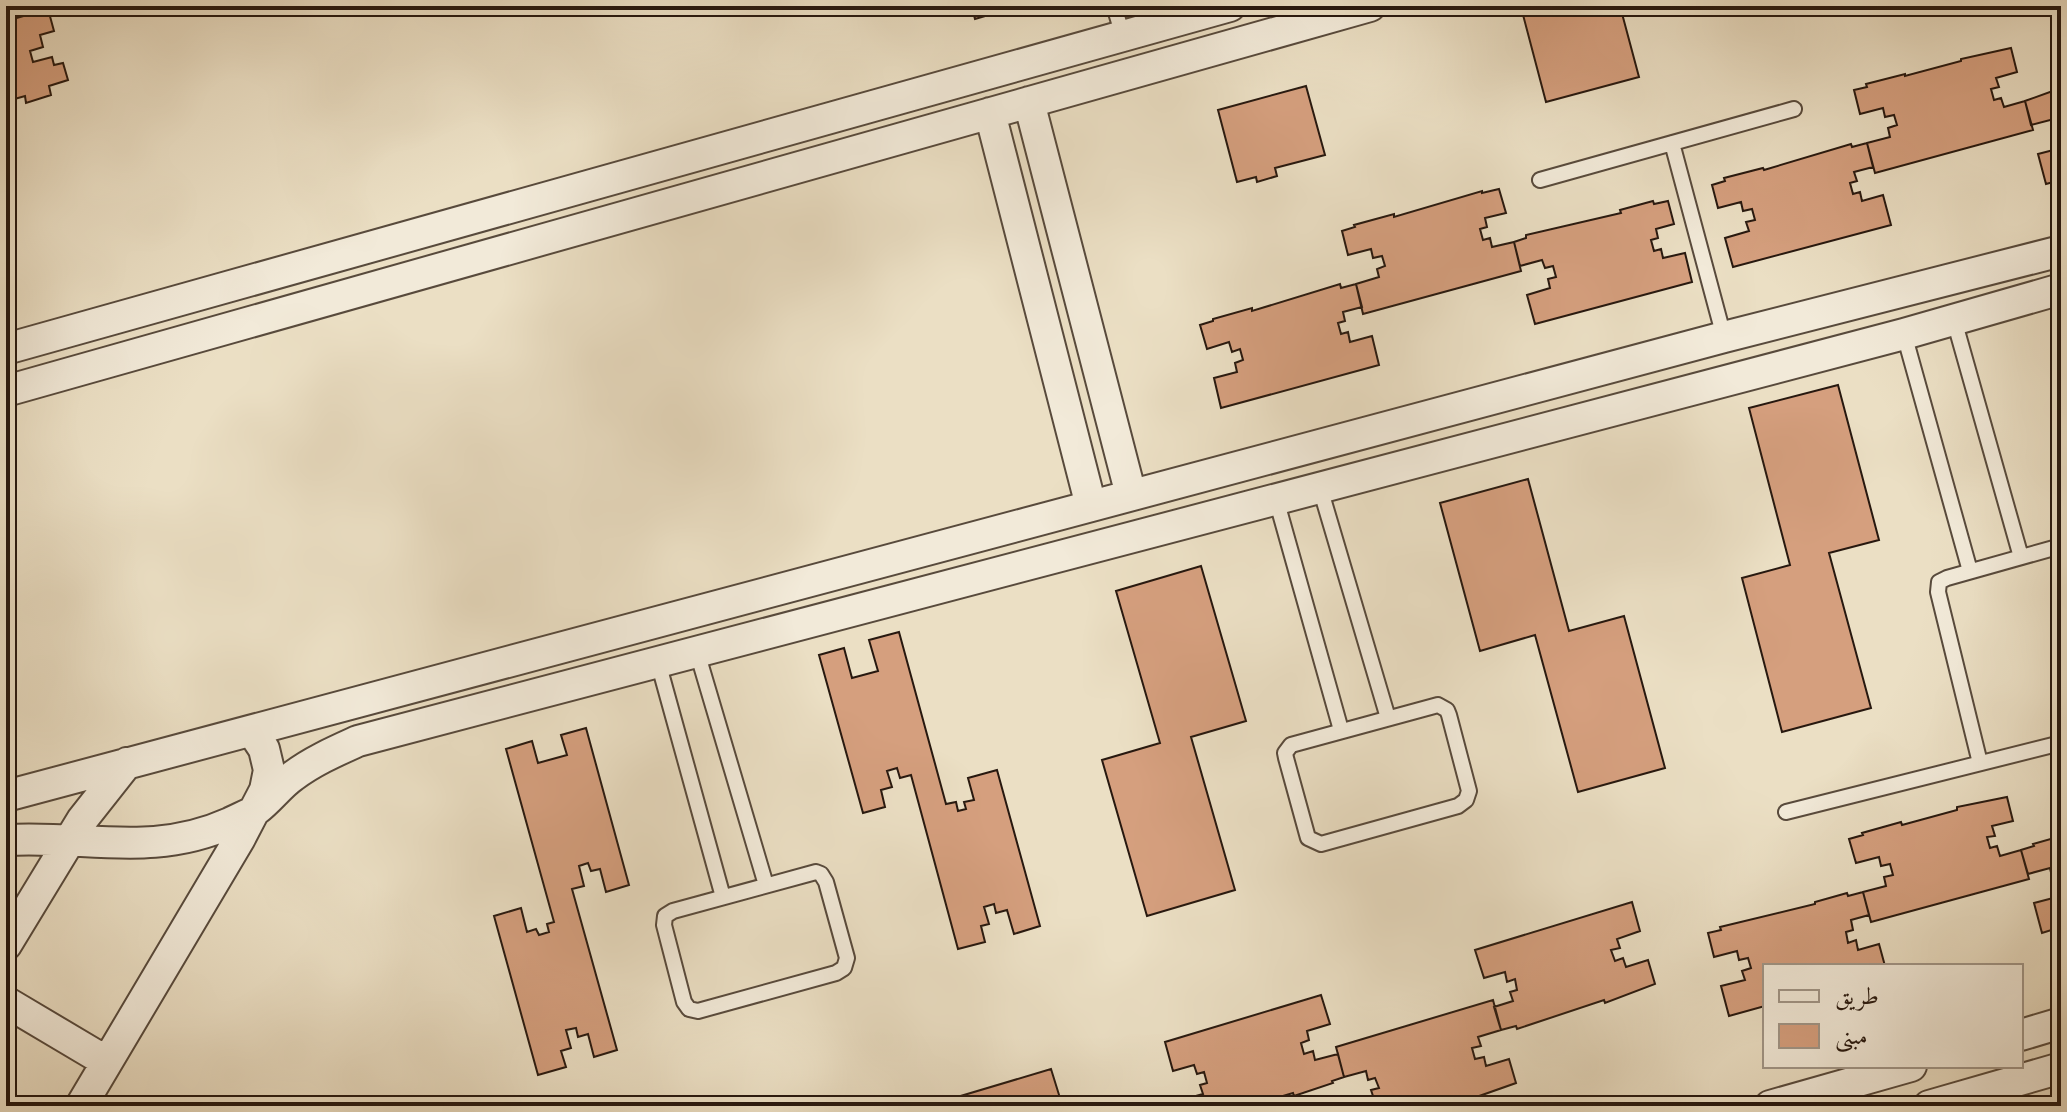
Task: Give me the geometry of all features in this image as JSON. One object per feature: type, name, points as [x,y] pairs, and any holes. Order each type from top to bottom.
[{"type":"street","points":[[6,349],[1230,6]]},
{"type":"street","points":[[6,391],[1370,6]]},
{"type":"street","points":[[1029,102],[1131,495]]},
{"type":"street","points":[[990,113],[1091,506]]},
{"type":"street","points":[[6,796],[1724,337],[2061,251]]},
{"type":"street","points":[[6,840],[36,838],[132,845],[164,842],[226,824],[256,810],[292,776],[358,741],[1904,334],[2061,289]]},
{"type":"street","points":[[81,1106],[256,810],[269,770],[264,749],[252,731]]},
{"type":"street","points":[[6,945],[69,840],[96,800],[127,763]]},
{"type":"street","points":[[6,1002],[107,1062]]},
{"type":"street","points":[[2023,1034],[2061,1023]]},
{"type":"street","points":[[1770,1106],[1904,1068]]},
{"type":"street","points":[[1929,1106],[2061,1068]]},
{"type":"lane","points":[[1114,6],[1123,36]]},
{"type":"lane","points":[[1540,180],[1794,109]]},
{"type":"lane","points":[[1672,143],[1724,337]]},
{"type":"lane","points":[[1954,320],[2021,557]]},
{"type":"lane","points":[[1904,334],[1970,571]]},
{"type":"lane","points":[[1320,488],[1388,718]]},
{"type":"lane","points":[[1276,499],[1341,730]]},
{"type":"lane","points":[[1980,763],[1937,587],[1942,579],[2061,546]]},
{"type":"lane","points":[[697,652],[766,885]]},
{"type":"lane","points":[[658,662],[723,897]]},
{"type":"lane","points":[[1438,705],[1447,710],[1469,791],[1466,800],[1458,806],[1316,844],[1306,834],[1285,753],[1291,745],[1388,718],[1438,705]]},
{"type":"lane","points":[[1786,812],[2061,743]]},
{"type":"lane","points":[[811,873],[821,874],[846,954],[844,968],[836,973],[694,1011],[684,1002],[663,921],[668,912],[766,885],[811,873]]},
{"type":"building","points":[[955,6],[990,6],[992,14],[975,19],[972,8],[957,12]]},
{"type":"building","points":[[1539,6],[1620,6],[1639,77],[1546,102],[1522,11]]},
{"type":"building","points":[[2048,6],[2061,6],[2061,17],[2052,19]]},
{"type":"building","points":[[48,9],[54,31],[40,35],[43,47],[30,51],[33,62],[52,57],[54,65],[63,63],[68,80],[49,86],[51,95],[26,103],[25,96],[11,100],[6,83],[6,21]]},
{"type":"building","points":[[2011,48],[2017,72],[1996,78],[1999,87],[1991,89],[1994,100],[2001,98],[2004,107],[2025,101],[2033,130],[1875,173],[1867,143],[1890,137],[1888,128],[1897,125],[1894,115],[1885,117],[1883,108],[1860,114],[1854,90],[1867,87],[1866,84]]},
{"type":"building","points":[[1306,86],[1325,155],[1275,168],[1277,176],[1257,182],[1256,177],[1237,182],[1218,110]]},
{"type":"building","points":[[2061,88],[2061,127],[2056,128],[2054,119],[2031,125],[2025,101]]},
{"type":"building","points":[[1867,143],[1873,167],[1854,172],[1857,181],[1850,183],[1853,194],[1860,192],[1862,201],[1883,195],[1891,225],[1733,267],[1725,238],[1749,231],[1746,222],[1755,220],[1752,209],[1743,211],[1741,202],[1718,208],[1712,185],[1725,181],[1724,178],[1764,170],[1851,144],[1852,147]]},
{"type":"building","points":[[2061,148],[2061,180],[2046,184],[2038,154]]},
{"type":"building","points":[[1499,189],[1506,213],[1485,218],[1487,227],[1480,229],[1483,240],[1490,238],[1492,247],[1514,242],[1521,271],[1363,314],[1356,284],[1379,277],[1377,269],[1385,266],[1382,256],[1373,258],[1371,249],[1348,255],[1342,231],[1394,214],[1394,217],[1482,191]]},
{"type":"building","points":[[1653,201],[1654,204],[1668,201],[1674,224],[1656,229],[1658,238],[1651,240],[1654,251],[1661,249],[1663,258],[1685,253],[1692,282],[1535,324],[1527,295],[1550,288],[1548,279],[1556,277],[1553,266],[1545,268],[1542,260],[1520,266],[1514,242],[1526,238],[1526,235],[1621,213],[1620,210]]},
{"type":"building","points":[[1340,284],[1341,288],[1356,284],[1362,307],[1343,312],[1345,321],[1338,323],[1341,334],[1348,332],[1350,342],[1372,336],[1379,365],[1221,408],[1214,378],[1237,372],[1235,363],[1243,360],[1240,349],[1232,352],[1229,342],[1207,349],[1200,325]]},
{"type":"building","points":[[1838,385],[1879,540],[1829,553],[1871,708],[1782,732],[1742,578],[1790,565],[1749,408]]},
{"type":"building","points":[[1528,479],[1569,631],[1624,616],[1665,768],[1578,792],[1535,635],[1480,651],[1440,503]]},
{"type":"building","points":[[1201,566],[1246,721],[1191,737],[1235,890],[1147,916],[1102,760],[1160,743],[1116,591]]},
{"type":"building","points":[[899,632],[946,804],[956,802],[958,811],[966,809],[964,802],[974,800],[968,778],[997,770],[1040,926],[1014,934],[1007,910],[996,913],[994,904],[984,907],[989,924],[981,926],[985,942],[958,949],[911,775],[900,778],[897,768],[887,771],[892,787],[881,790],[885,807],[863,813],[819,655],[844,648],[852,678],[878,671],[869,640]]},
{"type":"building","points":[[586,728],[629,885],[606,892],[600,869],[591,871],[588,863],[579,866],[584,886],[572,889],[617,1050],[594,1057],[588,1034],[578,1037],[576,1028],[566,1030],[571,1048],[561,1051],[566,1067],[538,1075],[494,916],[521,908],[527,932],[536,929],[539,935],[549,932],[547,924],[554,922],[506,749],[532,741],[538,763],[567,755],[561,735]]},
{"type":"building","points":[[2007,797],[2013,821],[1992,826],[1995,836],[1987,837],[1990,848],[1997,846],[2000,856],[2021,850],[2029,879],[1871,922],[1863,892],[1886,886],[1884,877],[1893,875],[1890,864],[1881,866],[1879,857],[1856,863],[1849,839],[1901,822],[1902,825],[1957,810],[1957,807]]},
{"type":"building","points":[[2061,836],[2061,875],[2052,877],[2050,868],[2028,874],[2021,850]]},
{"type":"building","points":[[2061,886],[2061,927],[2042,933],[2034,903],[2057,897],[2055,887]]},
{"type":"building","points":[[1863,892],[1869,915],[1851,920],[1853,930],[1846,932],[1848,943],[1856,940],[1858,950],[1879,944],[1884,964],[1763,964],[1763,1007],[1729,1016],[1721,986],[1745,980],[1742,971],[1751,968],[1748,958],[1739,960],[1737,951],[1714,957],[1708,933],[1721,930],[1720,927],[1847,893],[1848,896]]},
{"type":"building","points":[[1632,902],[1640,931],[1617,939],[1620,948],[1611,950],[1615,961],[1623,958],[1626,967],[1648,960],[1655,984],[1605,1003],[1604,1000],[1517,1029],[1516,1026],[1501,1030],[1494,1007],[1513,1001],[1510,992],[1517,990],[1515,979],[1507,982],[1505,972],[1484,978],[1475,950]]},
{"type":"building","points":[[1321,995],[1330,1024],[1307,1031],[1309,1040],[1301,1043],[1304,1054],[1313,1051],[1315,1060],[1338,1054],[1344,1077],[1294,1096],[1293,1093],[1249,1106],[1187,1106],[1185,1099],[1203,1094],[1200,1085],[1207,1083],[1204,1072],[1197,1074],[1194,1065],[1173,1071],[1165,1042]]},
{"type":"building","points":[[1493,1000],[1501,1030],[1478,1037],[1481,1046],[1472,1048],[1475,1059],[1484,1057],[1486,1066],[1509,1059],[1516,1083],[1465,1101],[1465,1098],[1439,1106],[1353,1106],[1374,1099],[1371,1090],[1379,1088],[1375,1078],[1368,1080],[1366,1071],[1344,1077],[1336,1047]]},
{"type":"building","points":[[1051,1069],[1060,1098],[1037,1106],[927,1106]]}]
